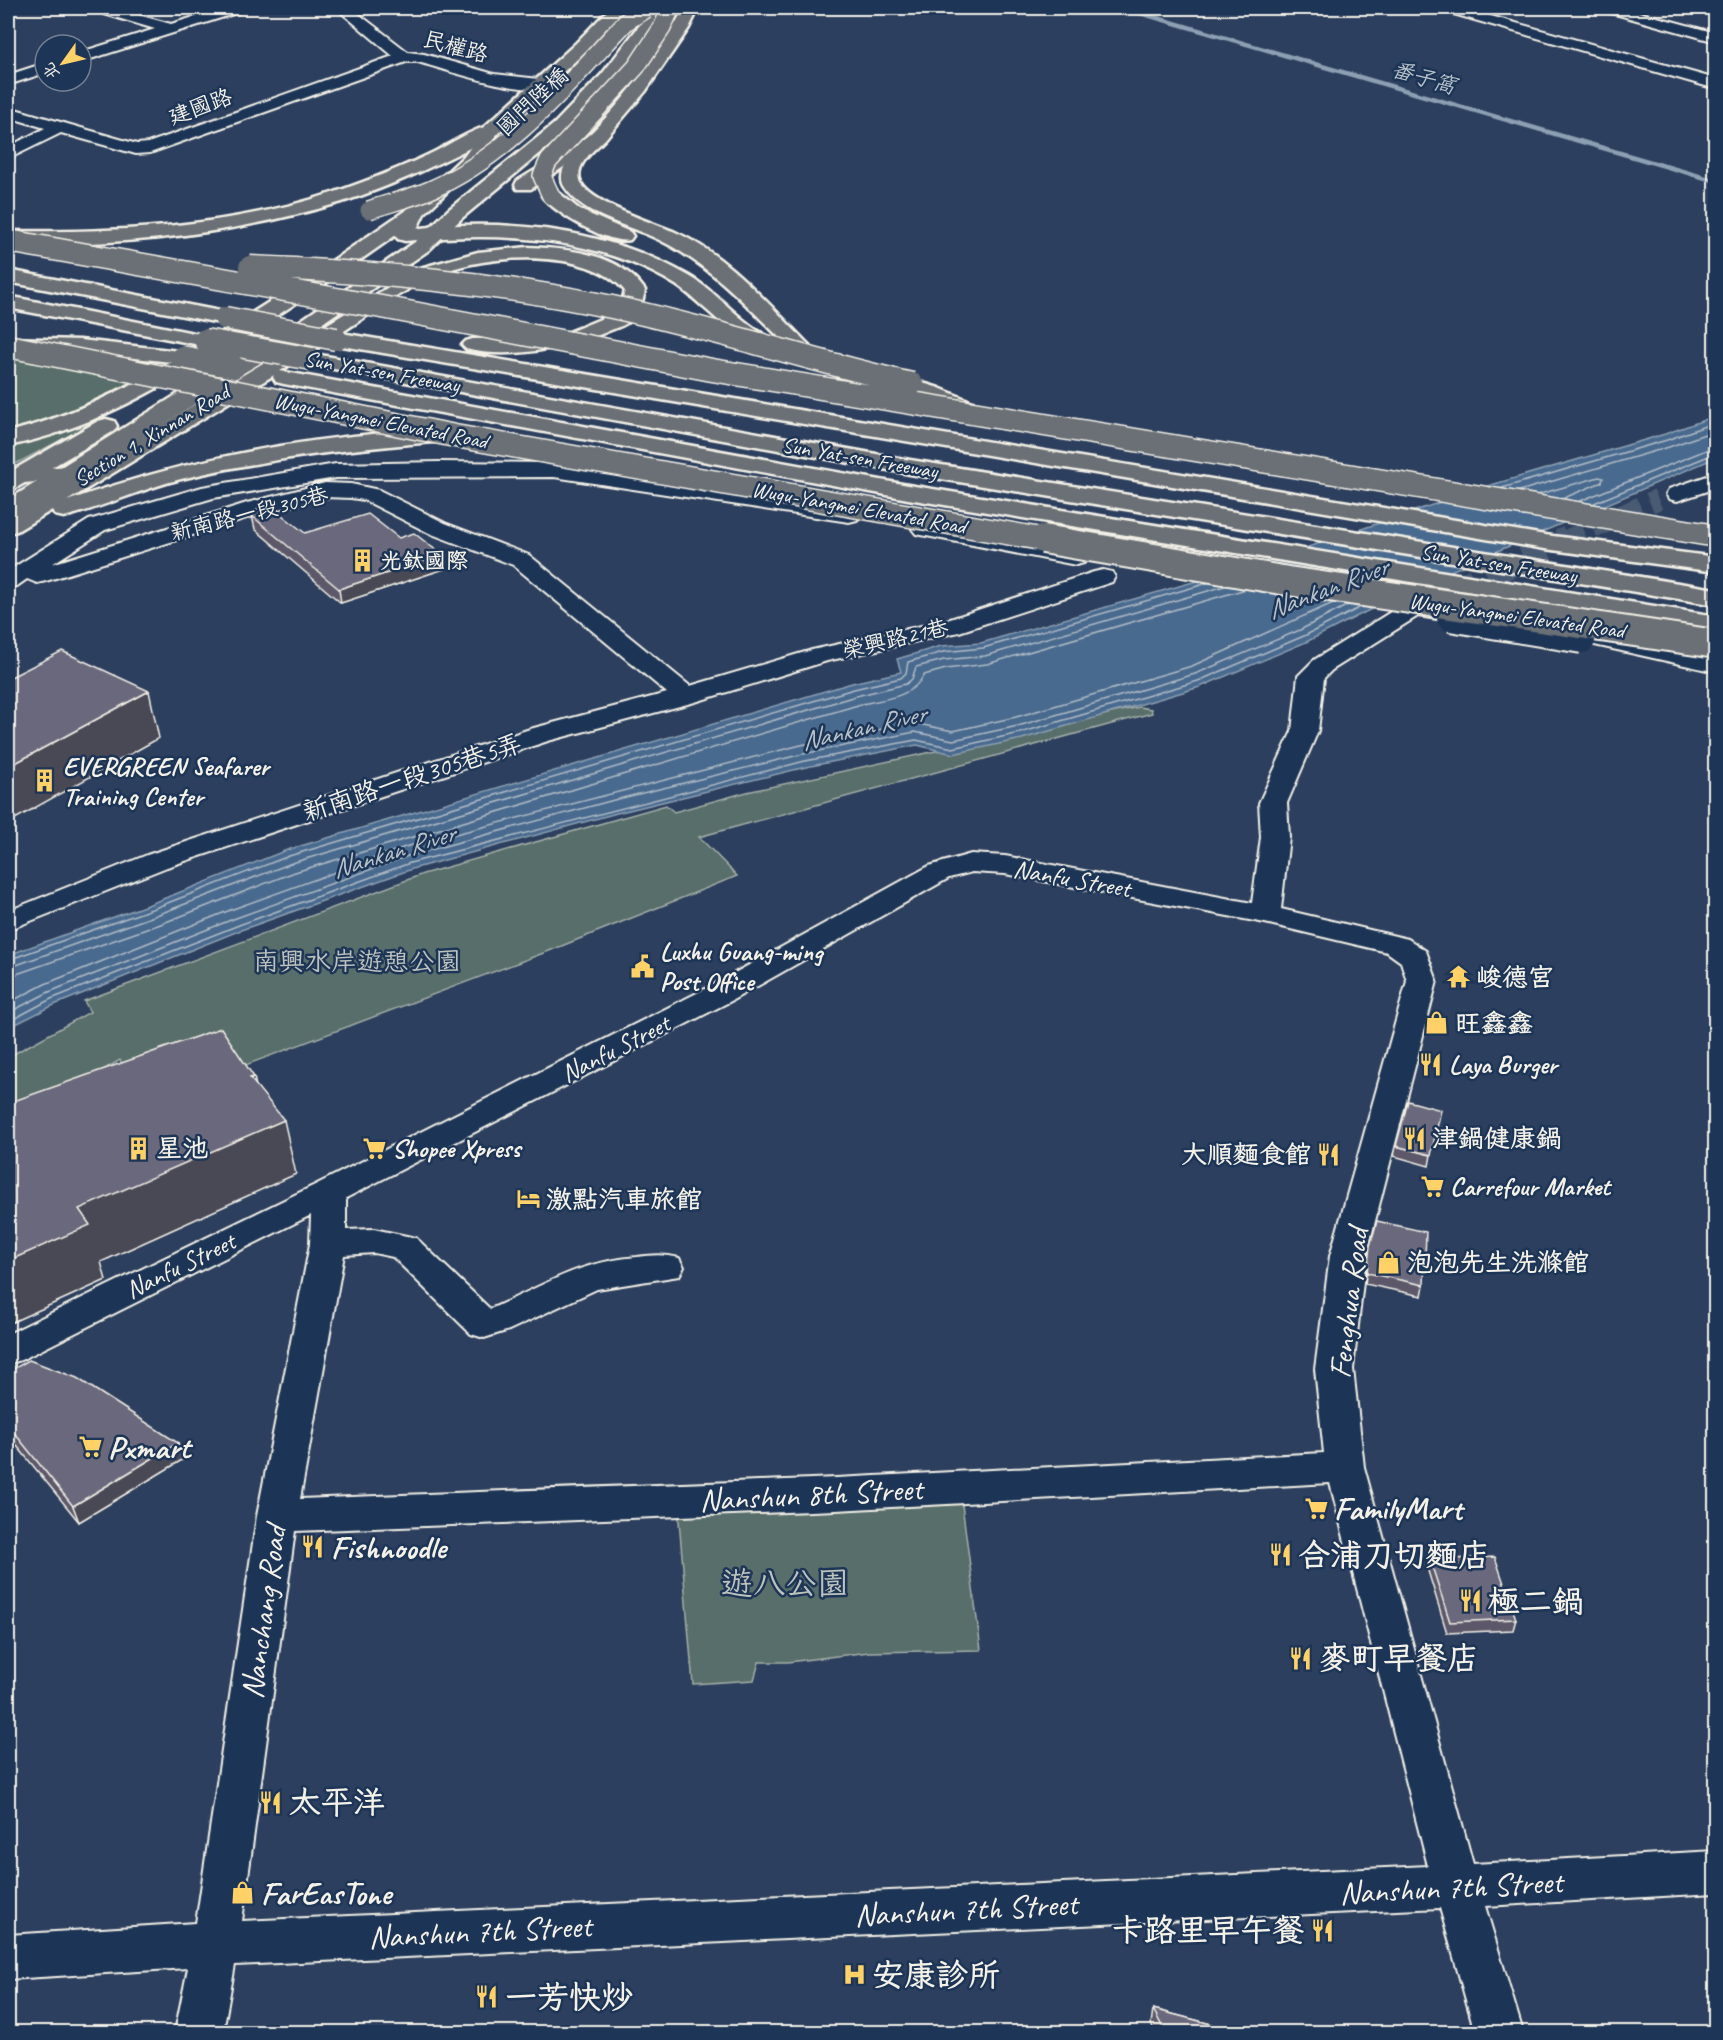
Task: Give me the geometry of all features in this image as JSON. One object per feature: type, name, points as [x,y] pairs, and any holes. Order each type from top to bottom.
[{"type":"main road","points":[[295,350],[413,241],[491,130],[582,46],[618,8]]},
{"type":"main road","points":[[350,215],[430,190],[482,161],[534,119],[627,21],[652,8]]},
{"type":"main road","name":"國門陸橋","points":[[430,218],[455,214],[560,128],[608,78],[652,8]]},
{"type":"main road","name":"國門陸橋","points":[[430,218],[486,174],[534,130],[591,76],[652,8]]},
{"type":"main road","points":[[671,8],[664,27],[618,89],[552,156],[545,166],[542,178],[551,195],[573,214],[661,251],[696,273],[754,319],[798,345],[867,373],[931,393],[965,407]]},
{"type":"main road","points":[[691,8],[681,28],[639,88],[572,167],[570,179],[576,190],[597,205],[680,242],[703,257],[736,285],[798,345]]},
{"type":"main road","points":[[8,241],[136,233],[206,225],[284,211],[379,183],[434,160],[491,130]]},
{"type":"main road","points":[[8,440],[77,419],[113,405],[430,218],[472,219],[599,135]]},
{"type":"main road","points":[[413,241],[430,218]]},
{"type":"main road","points":[[295,350],[441,248],[430,218]]},
{"type":"main road","points":[[430,218],[487,231],[545,235],[606,247],[658,267],[686,283],[742,330],[780,354],[853,379],[1096,440],[1402,501],[1572,532],[1673,558]]},
{"type":"main road","points":[[8,241],[92,248],[148,246],[213,241],[296,227]]},
{"type":"main road","points":[[8,241],[387,308],[712,370],[1716,536]]},
{"type":"main road","name":"Section 1, Xinnan Road","points":[[11,479],[413,241]]},
{"type":"main road","points":[[8,252],[44,256],[402,274],[488,285],[613,307],[899,381],[1030,409],[1716,519]]},
{"type":"main road","points":[[8,526],[188,419],[361,310],[432,270],[482,257],[537,254],[599,264],[621,274],[635,290],[624,316],[580,334],[546,342],[513,346],[336,339]]},
{"type":"main road","name":"Sun Yat-sen Freeway","points":[[8,276],[336,339],[1545,542],[1716,565]]},
{"type":"main road","name":"Sun Yat-sen Freeway","points":[[8,302],[205,340],[295,350],[921,468],[1495,563],[1716,597]]},
{"type":"main road","points":[[8,322],[284,377],[707,456],[1363,568],[1452,586],[1716,624]]},
{"type":"main road","points":[[8,344],[80,346],[182,357]]},
{"type":"main road","name":"Wugu-Yangmei Elevated Road","points":[[8,344],[455,435],[947,523],[1288,581],[1716,645]]},
{"type":"main road","name":"Section 1, Xinnan Road","points":[[8,510],[72,473],[237,367],[295,350]]},
{"type":"main road","name":"Section 1, Xinnan Road","points":[[8,520],[295,350]]},
{"type":"main road","points":[[8,535],[54,514],[137,484],[224,463],[279,453],[401,437],[454,433],[550,437],[707,456]]},
{"type":"main road","points":[[11,479],[72,473]]},
{"type":"main road","points":[[1452,586],[1531,612],[1716,645]]},
{"type":"street","points":[[99,8],[171,29]]},
{"type":"street","points":[[93,53],[238,8]]},
{"type":"street","name":"民權路","points":[[343,8],[404,57],[419,57],[493,79],[539,84]]},
{"type":"street","points":[[681,28],[700,8]]},
{"type":"street","points":[[1448,8],[1716,84]]},
{"type":"street","points":[[1474,14],[1498,8]]},
{"type":"street","points":[[1609,8],[1716,38]]},
{"type":"street","name":"建國路","points":[[8,112],[136,149],[150,148],[404,57]]},
{"type":"street","points":[[17,58],[33,63]]},
{"type":"street","points":[[1689,76],[1716,68]]},
{"type":"street","points":[[8,80],[33,71]]},
{"type":"street","points":[[8,154],[59,127]]},
{"type":"street","points":[[8,581],[97,525],[210,492],[336,471],[554,470],[858,517],[1118,566],[1186,575],[1582,640],[1716,665]]},
{"type":"street","points":[[1677,494],[1716,480]]},
{"type":"street","name":"新南路一段305巷","points":[[8,586],[141,542],[255,508],[325,490],[351,491],[371,495],[437,528],[521,560],[686,696]]},
{"type":"street","name":"榮興路21巷","points":[[686,696],[821,655],[950,627],[1103,577]]},
{"type":"street","points":[[1265,914],[1275,837],[1273,802],[1305,731],[1311,676],[1323,664],[1414,608],[1586,636],[1716,665]]},
{"type":"street","name":"新南路一段305巷5弄","points":[[8,921],[157,861],[539,735],[686,696]]},
{"type":"street","name":"Nanfu Street","points":[[8,1350],[329,1192],[720,994],[939,872],[971,863],[1005,865],[1265,914],[1397,945],[1415,958]]},
{"type":"street","name":"Fenghua Road","points":[[1415,958],[1422,981],[1348,1256],[1334,1369],[1345,1467],[1457,1888],[1499,2032]]},
{"type":"street","name":"Nanchang Road","points":[[199,2032],[216,1943],[277,1516],[328,1244],[329,1192]]},
{"type":"street","points":[[328,1244],[374,1241],[405,1247],[484,1325],[500,1321],[580,1281],[631,1269],[666,1268]]},
{"type":"street","name":"Nanshun 8th Street","points":[[277,1516],[836,1494],[1345,1467]]},
{"type":"street","name":"Nanshun 7th Street","points":[[8,1957],[216,1943],[1457,1888],[1716,1872]]},
{"type":"green space","points":[[8,347],[94,352],[177,365],[94,404],[8,433]]},
{"type":"green space","points":[[88,422],[91,424],[8,468],[8,446]]},
{"type":"green space","name":"南興水岸遊憩公園","points":[[1139,707],[1151,709],[1152,713],[699,837],[737,876],[549,951],[147,1102],[120,1060],[8,1126],[8,1057],[90,1012],[84,1001],[423,874],[666,805],[674,812],[747,792]]},
{"type":"green space","name":"遊八公園","points":[[961,1497],[981,1650],[869,1652],[788,1662],[759,1662],[754,1680],[693,1684],[678,1509]]},
{"type":"water","name":"Nankan River","points":[[1715,416],[1715,458],[1425,582],[1306,642],[1200,687],[1022,739],[953,754],[917,745],[806,767],[617,813],[412,869],[241,930],[54,1005],[8,1028],[8,955],[150,904],[287,850],[852,683],[901,672],[897,659],[941,646],[981,643],[1273,559],[1491,485],[1665,434]]},
{"type":"building","name":"光鈦國際","points":[[264,501],[305,533],[368,514],[399,538],[414,533],[442,555],[339,589],[252,516]]},
{"type":"building","points":[[62,651],[149,691],[8,767],[8,677]]},
{"type":"building","points":[[221,1028],[254,1077],[250,1078],[284,1120],[79,1209],[90,1225],[8,1261],[8,1103]]},
{"type":"building","name":"津鍋健康鍋","points":[[1408,1101],[1441,1110],[1431,1155],[1396,1146]]},
{"type":"building","name":"泡泡先生洗滌館","points":[[1377,1221],[1426,1232],[1424,1285],[1367,1273],[1370,1246]]},
{"type":"building","name":"Pxmart","points":[[29,1360],[77,1378],[178,1443],[73,1506],[8,1425],[8,1372]]},
{"type":"building","name":"極二鍋","points":[[1495,1557],[1516,1619],[1450,1622],[1430,1560]]},
{"type":"building","points":[[1153,2009],[1242,2032],[1165,2032]]},
{"type":"waterway","name":"番子窩","points":[[1123,8],[1716,181]]},
{"type":"tunnel","points":[[1565,541],[1658,499]]},
{"type":"tunnel","points":[[1414,608],[1568,539]]},
{"type":"place","name":"光鈦國際","points":[[362,560]]},
{"type":"place","name":"EVERGREEN Seafarer Training Center","points":[[45,781]]},
{"type":"place","name":"Luxhu Guang-ming Post Office","points":[[642,966]]},
{"type":"place","name":"峻德宮","points":[[1458,977]]},
{"type":"place","name":"旺鑫鑫","points":[[1437,1023]]},
{"type":"place","name":"Laya Burger","points":[[1431,1064]]},
{"type":"place","name":"津鍋健康鍋","points":[[1414,1138]]},
{"type":"place","name":"星池","points":[[138,1148]]},
{"type":"place","name":"Shopee Xpress","points":[[374,1148]]},
{"type":"place","name":"大順麵食館","points":[[1329,1154]]},
{"type":"place","name":"Carrefour Market","points":[[1432,1186]]},
{"type":"place","name":"激點汽車旅館","points":[[528,1199]]},
{"type":"place","name":"泡泡先生洗滌館","points":[[1389,1262]]},
{"type":"place","name":"Pxmart","points":[[90,1447]]},
{"type":"place","name":"FamilyMart","points":[[1316,1508]]},
{"type":"place","name":"Fishnoodle","points":[[313,1547]]},
{"type":"place","name":"合浦刀切麵店","points":[[1280,1555]]},
{"type":"place","name":"極二鍋","points":[[1470,1601]]},
{"type":"place","name":"麥町早餐店","points":[[1301,1658]]},
{"type":"place","name":"太平洋","points":[[271,1802]]},
{"type":"place","name":"FarEasTone","points":[[243,1893]]},
{"type":"place","name":"卡路里早午餐","points":[[1322,1930]]},
{"type":"place","name":"安康診所","points":[[854,1975]]},
{"type":"place","name":"一芳快炒","points":[[487,1997]]}]
